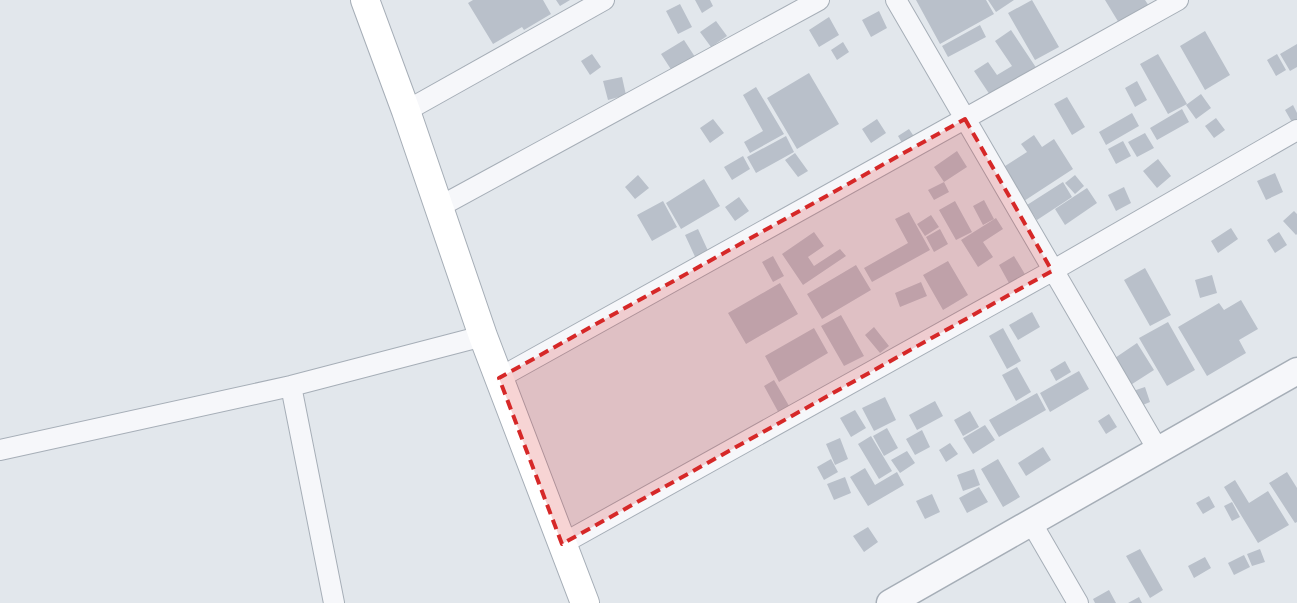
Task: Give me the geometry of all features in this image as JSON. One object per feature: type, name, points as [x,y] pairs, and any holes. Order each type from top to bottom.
[{"type":"main road","points":[[365,0],[406,111],[483,336],[585,603]]},
{"type":"street","points":[[406,111],[604,0]]},
{"type":"street","points":[[439,207],[819,0]]},
{"type":"street","points":[[896,0],[1052,271],[1158,450]]},
{"type":"street","points":[[499,378],[1178,0]]},
{"type":"street","points":[[562,544],[1052,271],[1297,130]]},
{"type":"street","points":[[0,450],[291,386],[483,336]]},
{"type":"street","points":[[890,603],[1297,371]]},
{"type":"street","points":[[291,386],[334,603]]},
{"type":"street","points":[[1031,522],[1078,603]]},
{"type":"highlighted area","points":[[965,119],[1052,271],[562,544],[499,378]]},
{"type":"building","points":[[473,0],[543,0],[551,14],[524,30],[522,27],[493,44],[468,3]]},
{"type":"building","points":[[556,0],[570,0],[560,6]]},
{"type":"building","points":[[695,0],[710,0],[713,6],[702,13]]},
{"type":"building","points":[[916,0],[986,0],[994,14],[940,44]]},
{"type":"building","points":[[988,0],[1014,0],[996,12]]},
{"type":"building","points":[[1032,0],[1059,47],[1035,60],[1008,13]]},
{"type":"building","points":[[1105,0],[1145,0],[1149,6],[1119,23]]},
{"type":"building","points":[[680,4],[692,27],[678,34],[666,11]]},
{"type":"building","points":[[879,11],[887,28],[871,37],[862,20]]},
{"type":"building","points":[[829,17],[839,35],[819,47],[809,30]]},
{"type":"building","points":[[716,21],[727,36],[711,47],[700,32]]},
{"type":"building","points":[[980,25],[986,37],[948,57],[942,46]]},
{"type":"building","points":[[1011,30],[1037,69],[992,98],[974,71],[988,62],[997,75],[1012,66],[995,41]]},
{"type":"building","points":[[1205,31],[1230,75],[1205,90],[1180,46]]},
{"type":"building","points":[[684,40],[697,60],[674,74],[661,54]]},
{"type":"building","points":[[843,42],[849,52],[837,60],[831,50]]},
{"type":"building","points":[[1297,44],[1297,67],[1290,71],[1280,54]]},
{"type":"building","points":[[592,54],[601,67],[590,75],[581,61]]},
{"type":"building","points":[[1158,54],[1187,104],[1168,114],[1140,64]]},
{"type":"building","points":[[1277,54],[1286,70],[1276,76],[1267,60]]},
{"type":"building","points":[[809,73],[839,124],[797,149],[767,98]]},
{"type":"building","points":[[622,77],[626,95],[608,100],[603,81]]},
{"type":"building","points":[[1137,81],[1147,100],[1135,107],[1125,88]]},
{"type":"building","points":[[756,87],[784,134],[750,153],[744,142],[763,131],[743,95]]},
{"type":"building","points":[[1201,94],[1211,108],[1196,119],[1186,105]]},
{"type":"building","points":[[1067,97],[1085,127],[1072,135],[1054,104]]},
{"type":"building","points":[[1293,105],[1297,113],[1297,122],[1293,124],[1285,110]]},
{"type":"building","points":[[1182,109],[1189,122],[1157,140],[1150,128]]},
{"type":"building","points":[[1132,113],[1139,126],[1106,145],[1099,132]]},
{"type":"building","points":[[1216,118],[1225,130],[1214,138],[1205,126]]},
{"type":"building","points":[[713,119],[724,133],[710,143],[700,128]]},
{"type":"building","points":[[877,119],[886,133],[871,143],[862,129]]},
{"type":"building","points":[[909,129],[917,141],[905,148],[898,136]]},
{"type":"building","points":[[1145,133],[1154,148],[1137,157],[1128,142]]},
{"type":"building","points":[[1034,135],[1042,147],[1054,139],[1073,169],[1024,201],[1002,168],[1027,152],[1021,144]]},
{"type":"building","points":[[786,136],[794,152],[756,173],[747,157]]},
{"type":"building","points":[[1123,141],[1131,156],[1116,164],[1108,149]]},
{"type":"building","points":[[957,151],[967,167],[944,182],[934,167]]},
{"type":"building","points":[[795,153],[808,171],[798,177],[785,160]]},
{"type":"building","points":[[743,156],[750,169],[732,180],[724,167]]},
{"type":"building","points":[[1158,159],[1171,176],[1157,188],[1143,171]]},
{"type":"building","points":[[1275,173],[1283,192],[1266,200],[1257,181]]},
{"type":"building","points":[[638,175],[649,188],[635,199],[625,187]]},
{"type":"building","points":[[1075,175],[1084,186],[1075,194],[1065,183]]},
{"type":"building","points":[[704,179],[720,206],[681,229],[666,203]]},
{"type":"building","points":[[944,182],[949,192],[934,200],[928,190]]},
{"type":"building","points":[[1063,182],[1072,197],[1037,220],[1027,205]]},
{"type":"building","points":[[1124,187],[1131,203],[1116,211],[1108,195]]},
{"type":"building","points":[[1087,188],[1097,203],[1065,225],[1055,209]]},
{"type":"building","points":[[739,197],[749,211],[735,221],[725,207]]},
{"type":"building","points":[[984,200],[994,219],[983,225],[973,206]]},
{"type":"building","points":[[663,201],[677,227],[652,241],[637,215]]},
{"type":"building","points":[[955,201],[972,232],[956,240],[939,210]]},
{"type":"building","points":[[1294,211],[1297,214],[1296,235],[1283,221]]},
{"type":"building","points":[[909,212],[930,250],[872,282],[864,268],[908,243],[895,219]]},
{"type":"building","points":[[931,215],[939,227],[925,236],[917,224]]},
{"type":"building","points":[[996,218],[1003,229],[983,242],[993,257],[978,267],[961,240]]},
{"type":"building","points":[[1231,228],[1238,239],[1218,253],[1211,241]]},
{"type":"building","points":[[698,229],[710,255],[697,261],[685,235]]},
{"type":"building","points":[[940,229],[948,244],[934,252],[926,237]]},
{"type":"building","points":[[814,232],[824,246],[808,257],[814,266],[840,249],[846,256],[803,285],[782,254]]},
{"type":"building","points":[[1279,232],[1287,245],[1275,253],[1267,240]]},
{"type":"building","points":[[773,256],[784,276],[773,282],[762,262]]},
{"type":"building","points":[[1014,256],[1026,276],[1010,285],[999,265]]},
{"type":"building","points":[[948,261],[968,295],[943,310],[923,275]]},
{"type":"building","points":[[856,265],[871,290],[822,319],[807,294]]},
{"type":"building","points":[[1145,268],[1171,315],[1150,326],[1124,280]]},
{"type":"building","points":[[1212,275],[1217,293],[1200,298],[1195,280]]},
{"type":"building","points":[[921,282],[927,296],[900,307],[895,293]]},
{"type":"building","points":[[780,283],[798,314],[746,344],[728,313]]},
{"type":"building","points":[[1241,300],[1258,329],[1239,340],[1246,353],[1207,376],[1178,327],[1219,303],[1224,310]]},
{"type":"building","points":[[1032,312],[1040,327],[1018,340],[1009,325]]},
{"type":"building","points":[[841,315],[864,356],[844,366],[821,326]]},
{"type":"building","points":[[1168,322],[1195,370],[1167,386],[1139,338]]},
{"type":"building","points":[[874,327],[889,346],[880,353],[865,335]]},
{"type":"building","points":[[814,328],[828,353],[779,382],[765,356]]},
{"type":"building","points":[[1003,328],[1021,361],[1007,369],[989,336]]},
{"type":"building","points":[[1137,343],[1154,370],[1129,386],[1112,360]]},
{"type":"building","points":[[1065,361],[1071,372],[1056,381],[1050,370]]},
{"type":"building","points":[[1017,367],[1031,392],[1016,401],[1002,375]]},
{"type":"building","points":[[1079,371],[1089,389],[1050,412],[1040,393]]},
{"type":"building","points":[[774,380],[792,411],[781,417],[764,386]]},
{"type":"building","points":[[1145,387],[1150,402],[1138,407],[1133,391]]},
{"type":"building","points":[[1037,393],[1046,410],[999,437],[989,420]]},
{"type":"building","points":[[885,397],[896,420],[874,431],[862,408]]},
{"type":"building","points":[[935,401],[943,416],[917,430],[909,415]]},
{"type":"building","points":[[855,410],[866,428],[851,437],[840,418]]},
{"type":"building","points":[[970,411],[979,427],[963,436],[954,420]]},
{"type":"building","points":[[1109,414],[1117,427],[1106,434],[1098,421]]},
{"type":"building","points":[[985,425],[995,440],[973,454],[963,438]]},
{"type":"building","points":[[887,428],[898,448],[884,456],[873,436]]},
{"type":"building","points":[[922,430],[930,447],[915,455],[906,439]]},
{"type":"building","points":[[871,436],[892,471],[879,479],[858,444]]},
{"type":"building","points":[[840,438],[848,459],[835,465],[826,444]]},
{"type":"building","points":[[950,443],[958,454],[946,462],[939,450]]},
{"type":"building","points":[[1043,447],[1051,460],[1026,476],[1018,463]]},
{"type":"building","points":[[907,451],[915,463],[900,473],[891,460]]},
{"type":"building","points":[[831,459],[838,472],[824,480],[817,467]]},
{"type":"building","points":[[998,459],[1020,497],[1003,507],[981,469]]},
{"type":"building","points":[[865,468],[875,485],[897,472],[904,485],[868,506],[850,477]]},
{"type":"building","points":[[974,469],[980,485],[963,491],[957,475]]},
{"type":"building","points":[[1287,472],[1297,488],[1297,522],[1295,523],[1269,483]]},
{"type":"building","points":[[845,477],[851,493],[834,500],[827,484]]},
{"type":"building","points":[[1235,480],[1249,503],[1268,491],[1289,525],[1258,543],[1224,487]]},
{"type":"building","points":[[979,487],[988,502],[967,513],[959,498]]},
{"type":"building","points":[[932,494],[940,512],[925,519],[916,501]]},
{"type":"building","points":[[1209,496],[1215,507],[1203,514],[1196,503]]},
{"type":"building","points":[[1232,502],[1240,517],[1232,521],[1224,506]]},
{"type":"building","points":[[868,527],[878,542],[864,552],[853,536]]},
{"type":"building","points":[[1140,549],[1163,590],[1150,598],[1126,556]]},
{"type":"building","points":[[1260,549],[1265,562],[1252,566],[1247,554]]},
{"type":"building","points":[[1244,555],[1250,567],[1234,575],[1228,563]]},
{"type":"building","points":[[1205,557],[1211,568],[1194,578],[1188,566]]},
{"type":"building","points":[[1109,590],[1116,603],[1095,603],[1093,599]]},
{"type":"building","points":[[1139,597],[1142,603],[1128,603]]}]
